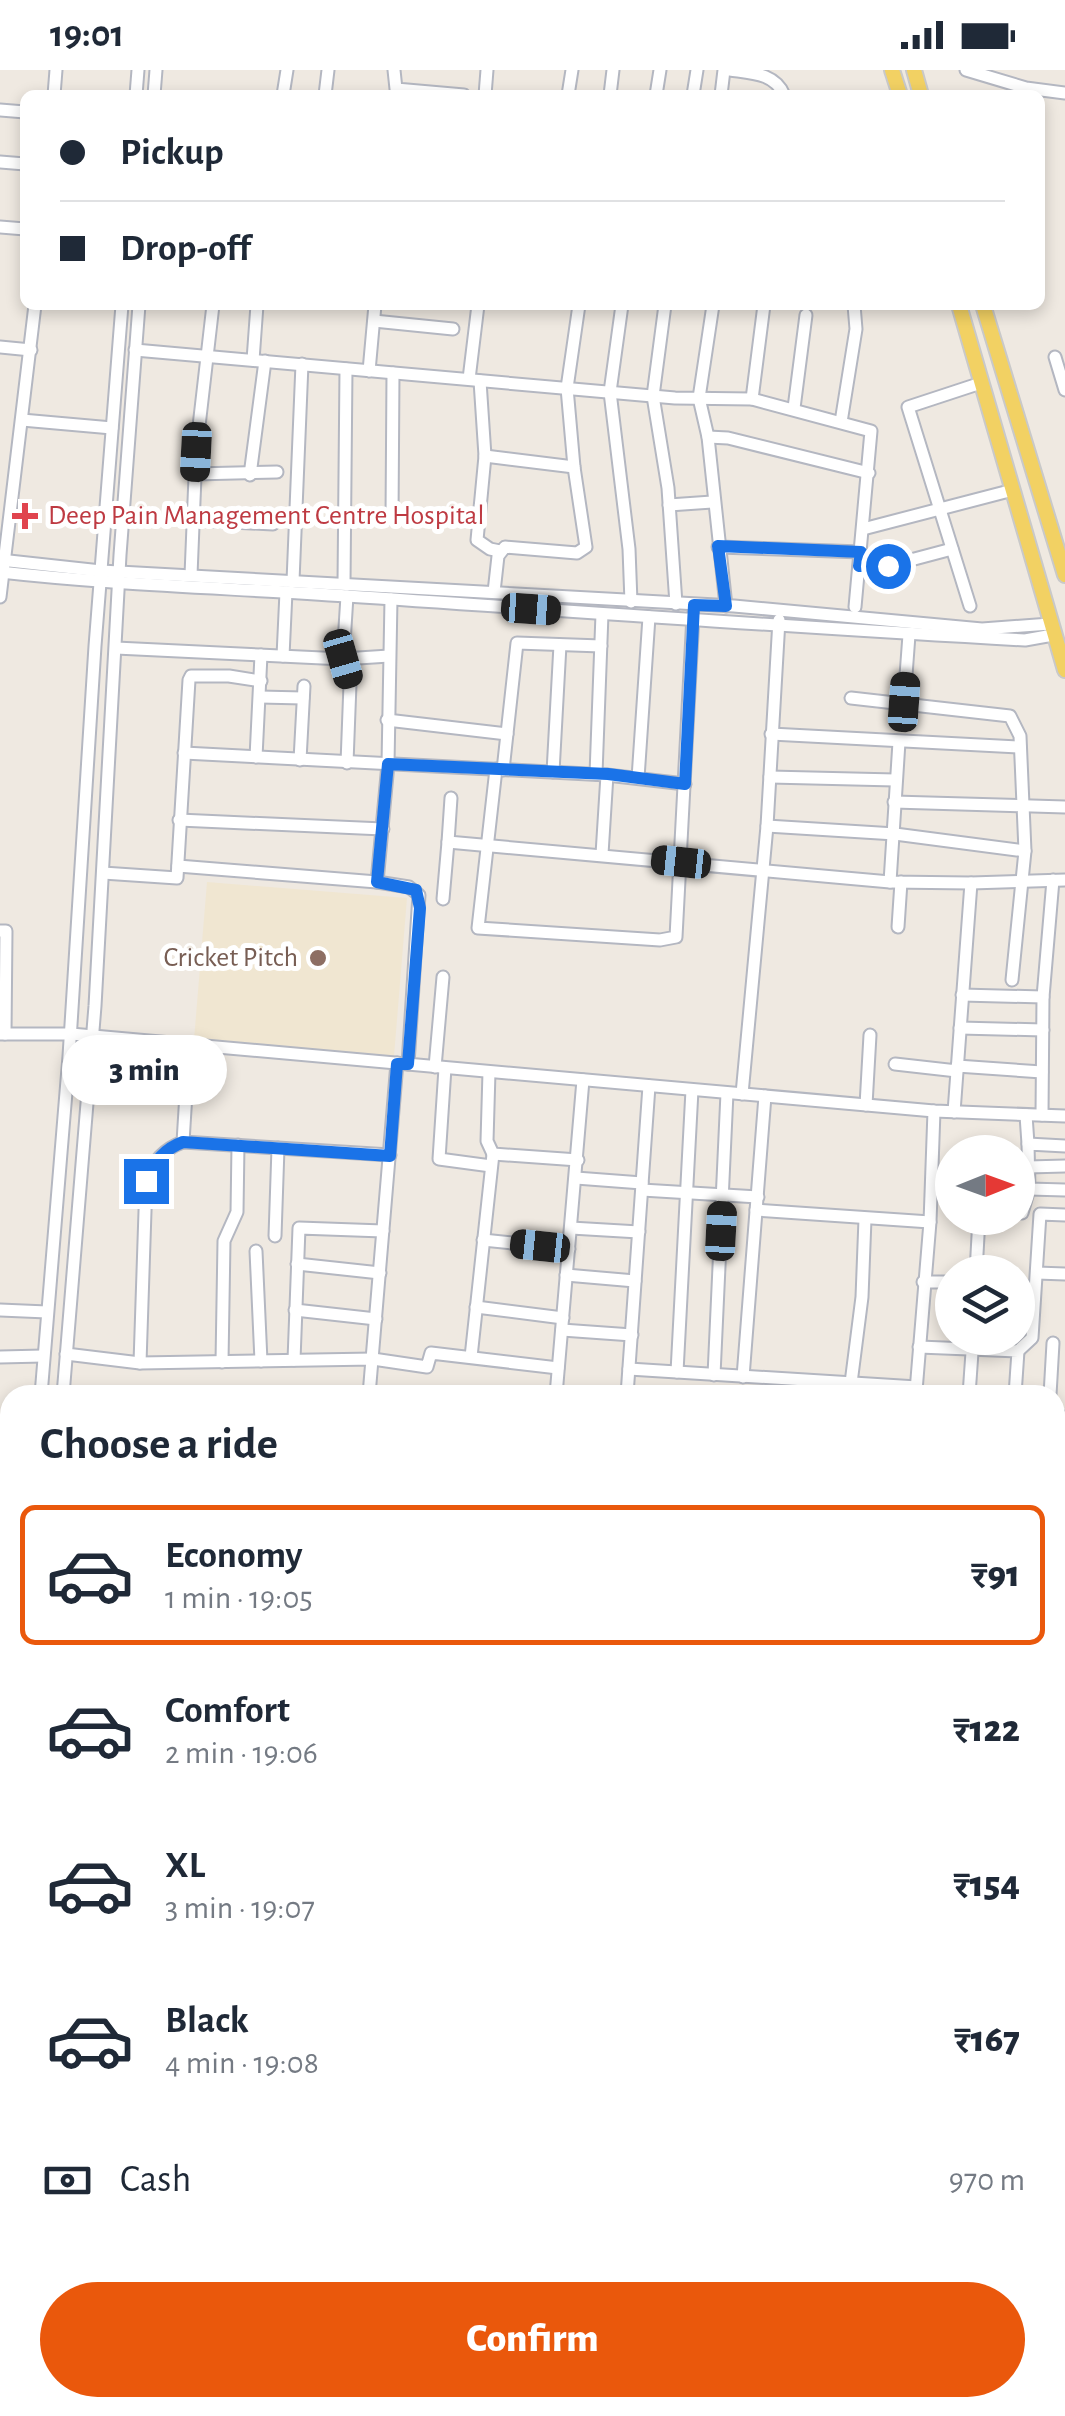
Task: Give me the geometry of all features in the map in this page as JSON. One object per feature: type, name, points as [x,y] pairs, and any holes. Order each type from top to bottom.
[{"type":"main road","points":[[960,310],[1065,670]]},
{"type":"main road","points":[[985,310],[1057,524],[1065,575]]},
{"type":"street","points":[[394,70],[396,89],[407,90]]},
{"type":"street","points":[[727,70],[756,72],[783,90]]},
{"type":"street","points":[[966,70],[1042,90]]},
{"type":"street","points":[[0,596],[35,310]]},
{"type":"street","points":[[41,1385],[122,310]]},
{"type":"street","points":[[64,1385],[92,1036],[139,310]]},
{"type":"street","points":[[190,576],[212,310]]},
{"type":"street","points":[[250,475],[258,361],[257,310]]},
{"type":"street","points":[[369,370],[375,310]]},
{"type":"street","points":[[478,310],[474,380],[485,456],[477,540],[490,550],[512,546],[583,552],[586,546],[568,388],[578,310]]},
{"type":"street","points":[[621,310],[610,392],[629,550],[631,602]]},
{"type":"street","points":[[664,310],[653,396],[669,505],[676,604]]},
{"type":"street","points":[[712,310],[699,398],[708,437],[726,606]]},
{"type":"street","points":[[752,399],[763,310]]},
{"type":"street","points":[[840,422],[856,329],[854,310]]},
{"type":"street","points":[[794,408],[806,315]]},
{"type":"street","points":[[374,321],[453,329]]},
{"type":"street","points":[[0,347],[31,350]]},
{"type":"street","points":[[136,350],[653,396],[752,399],[871,431],[855,607]]},
{"type":"street","points":[[1055,357],[1065,390]]},
{"type":"street","points":[[283,656],[302,364]]},
{"type":"street","points":[[346,368],[343,659],[350,684],[347,763]]},
{"type":"street","points":[[392,518],[393,373]]},
{"type":"street","points":[[970,606],[908,407],[981,383]]},
{"type":"street","points":[[22,420],[112,428]]},
{"type":"street","points":[[708,437],[728,438],[869,472]]},
{"type":"street","points":[[485,456],[574,466]]},
{"type":"street","points":[[196,474],[277,472]]},
{"type":"street","points":[[863,529],[1012,490]]},
{"type":"street","points":[[669,505],[712,502]]},
{"type":"street","points":[[193,520],[273,524]]},
{"type":"street","points":[[718,546],[860,559],[888,566],[952,549]]},
{"type":"street","points":[[494,592],[500,551]]},
{"type":"street","points":[[1,566],[100,578],[190,576],[289,586]]},
{"type":"street","points":[[120,578],[346,590],[494,592],[1051,630]]},
{"type":"street","points":[[346,590],[391,599],[778,627],[1025,640],[1051,630]]},
{"type":"street","points":[[377,882],[388,764],[391,599]]},
{"type":"street","points":[[601,646],[517,643],[478,928],[660,940],[676,937],[694,605]]},
{"type":"street","points":[[742,1094],[770,777],[780,610]]},
{"type":"street","points":[[602,614],[602,854]]},
{"type":"street","points":[[638,778],[648,617]]},
{"type":"street","points":[[904,702],[909,634]]},
{"type":"street","points":[[553,772],[560,644]]},
{"type":"street","points":[[116,648],[343,659],[389,656]]},
{"type":"street","points":[[103,873],[177,878],[194,652]]},
{"type":"street","points":[[256,758],[262,681],[260,655]]},
{"type":"street","points":[[192,676],[262,681]]},
{"type":"street","points":[[260,697],[304,692],[300,760]]},
{"type":"street","points":[[851,698],[1003,712],[1017,726],[1025,880],[1012,980]]},
{"type":"street","points":[[387,720],[507,734]]},
{"type":"street","points":[[771,734],[1020,747]]},
{"type":"street","points":[[898,927],[894,802],[899,742]]},
{"type":"street","points":[[184,753],[602,774],[685,784]]},
{"type":"street","points":[[770,777],[895,780]]},
{"type":"street","points":[[443,898],[451,798]]},
{"type":"street","points":[[894,802],[1065,807]]},
{"type":"street","points":[[179,820],[384,829]]},
{"type":"street","points":[[766,826],[895,834],[1025,851]]},
{"type":"street","points":[[448,842],[895,882],[1059,880],[1043,997],[1042,1115]]},
{"type":"street","points":[[178,866],[377,882],[409,886],[419,895],[370,1385]]},
{"type":"street","points":[[954,1112],[970,884]]},
{"type":"street","points":[[0,930],[6,931],[2,1034],[70,1034],[934,1111],[1065,1116]]},
{"type":"street","points":[[442,977],[439,1160],[578,1160]]},
{"type":"street","points":[[962,994],[1043,997]]},
{"type":"street","points":[[960,1028],[1043,1030]]},
{"type":"street","points":[[866,1105],[870,1036]]},
{"type":"street","points":[[183,1142],[190,1045]]},
{"type":"street","points":[[895,1064],[1042,1072]]},
{"type":"street","points":[[470,1358],[492,1160],[487,1141],[489,1072]]},
{"type":"street","points":[[557,1385],[584,1080]]},
{"type":"street","points":[[628,1385],[649,1086]]},
{"type":"street","points":[[677,1372],[692,1090]]},
{"type":"street","points":[[714,1375],[727,1093]]},
{"type":"street","points":[[743,1376],[765,1096]]},
{"type":"street","points":[[916,1385],[930,1222],[934,1111]]},
{"type":"street","points":[[1026,1115],[1027,1135]]},
{"type":"street","points":[[140,1363],[146,1181],[152,1166],[168,1147],[183,1142],[390,1156]]},
{"type":"street","points":[[1035,1144],[1065,1146]]},
{"type":"street","points":[[222,1362],[224,1241],[236,1212],[238,1145]]},
{"type":"street","points":[[274,1236],[278,1148]]},
{"type":"street","points":[[1035,1166],[1065,1166]]},
{"type":"street","points":[[576,1178],[723,1195],[757,1204],[865,1219],[930,1222]]},
{"type":"street","points":[[1035,1188],[1065,1190]]},
{"type":"street","points":[[1035,1299],[1040,1214],[1065,1215]]},
{"type":"street","points":[[851,1383],[862,1297],[865,1219]]},
{"type":"street","points":[[294,1360],[299,1228],[384,1231]]},
{"type":"street","points":[[571,1228],[639,1232]]},
{"type":"street","points":[[483,1240],[569,1249]]},
{"type":"street","points":[[256,1251],[260,1361]]},
{"type":"street","points":[[297,1264],[380,1273]]},
{"type":"street","points":[[1037,1273],[1065,1274]]},
{"type":"street","points":[[566,1275],[635,1281]]},
{"type":"street","points":[[923,1282],[935,1282]]},
{"type":"street","points":[[476,1307],[632,1335]]},
{"type":"street","points":[[0,1310],[46,1312]]},
{"type":"street","points":[[295,1310],[376,1318]]},
{"type":"street","points":[[1051,1385],[1053,1343]]},
{"type":"street","points":[[919,1347],[935,1346]]},
{"type":"street","points":[[66,1354],[140,1363],[373,1359],[428,1367],[430,1353],[558,1368]]},
{"type":"street","points":[[971,1385],[972,1355]]},
{"type":"street","points":[[1016,1385],[1018,1355]]},
{"type":"street","points":[[0,1356],[42,1356]]},
{"type":"street","points":[[629,1370],[867,1385]]},
{"type":"street","points":[[757,1385],[758,1377]]},
{"type":"shaded area","points":[[207,882],[407,898],[394,1056],[194,1040]]},
{"type":"place","name":"Deep Pain Management Centre Hospital","points":[[25,516]]},
{"type":"place","name":"Cricket Pitch","points":[[318,958]]},
{"type":"route","points":[[146,1181],[152,1166],[168,1147],[183,1142],[390,1156],[397,1064],[408,1064],[420,908],[416,890],[377,882],[388,764],[608,774],[685,784],[694,605],[726,606],[718,546],[861,552],[859,566],[888,566]]}]
